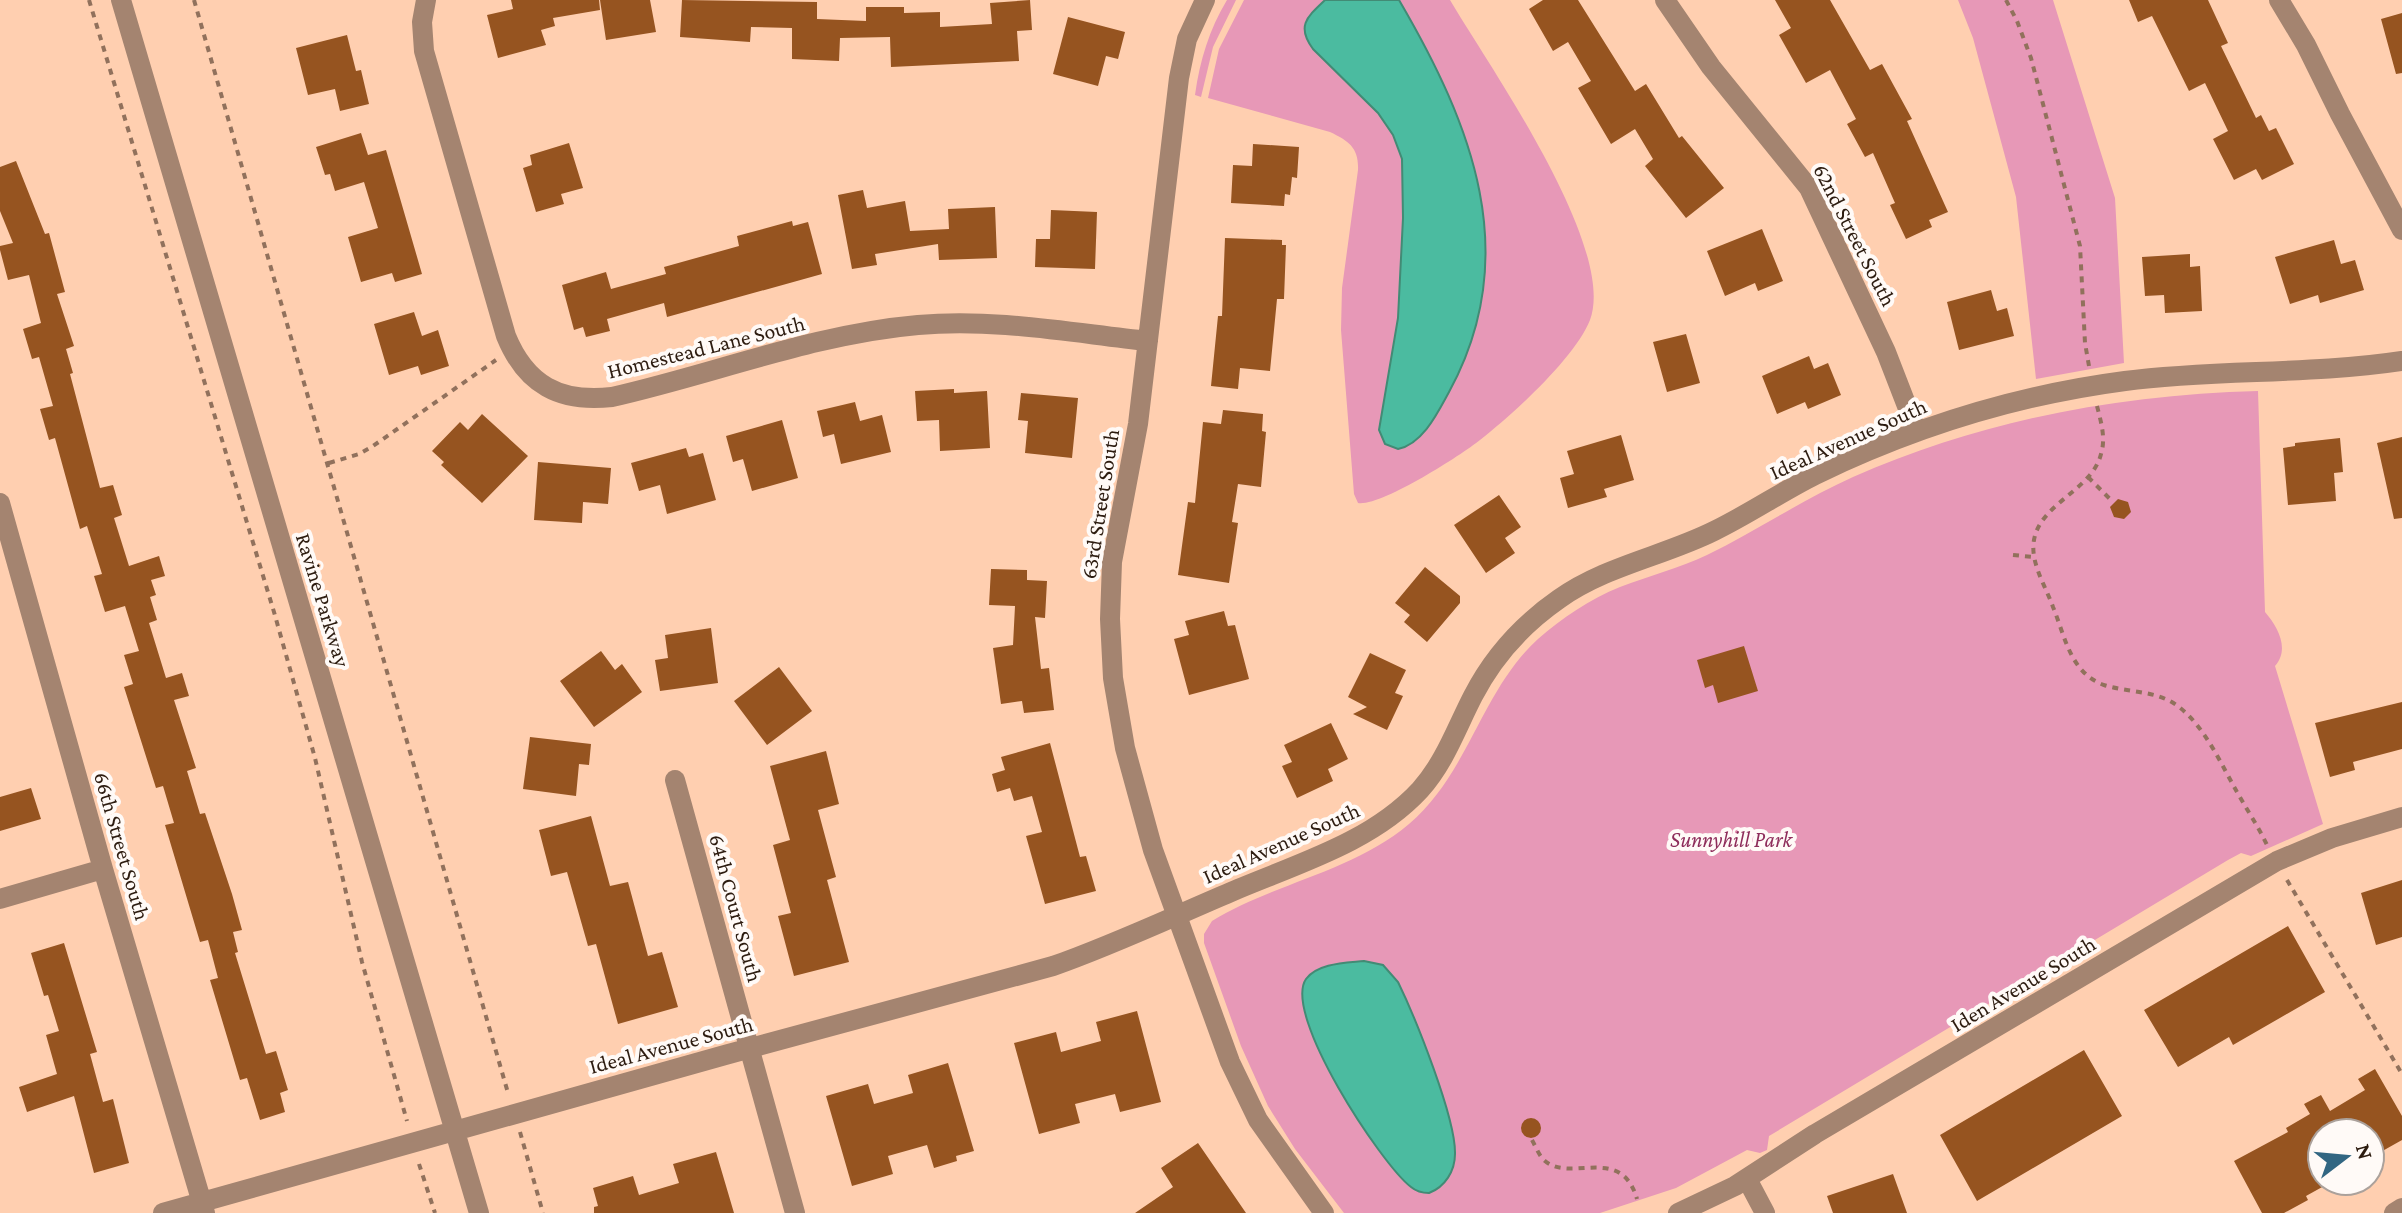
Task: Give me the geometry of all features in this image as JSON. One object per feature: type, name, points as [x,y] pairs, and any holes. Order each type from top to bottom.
[{"type":"street","name":"Ravine Parkway","points":[[121,0],[479,1213]]},
{"type":"street","name":"Homestead Lane South","points":[[426,0],[422,22],[424,51],[512,349],[525,371],[540,384],[567,396],[595,399],[621,395],[834,338],[897,327],[939,324],[996,324],[1148,341]]},
{"type":"street","name":"62nd Street South","points":[[1665,0],[1711,67],[1809,188],[1886,352],[1917,432]]},
{"type":"street","points":[[2279,0],[2306,45],[2402,230]]},
{"type":"street","name":"63rd Street South","points":[[1202,1],[1187,39],[1179,78],[1138,424],[1112,562],[1111,654],[1125,748],[1153,850],[1246,1099],[1267,1135],[1324,1213]]},
{"type":"street","name":"Ideal Avenue South","points":[[163,1213],[204,1207],[454,1131],[1053,966],[1352,840],[1399,810],[1421,788],[1439,765],[1473,696],[1501,652],[1535,618],[1570,591],[1598,576],[1687,544],[1815,475],[1917,432],[2011,404],[2106,384],[2187,375],[2334,370],[2402,361]]},
{"type":"street","name":"66th Street South","points":[[0,503],[103,869],[204,1207]]},
{"type":"street","name":"64th Court South","points":[[675,780],[795,1213]]},
{"type":"street","name":"Iden Avenue South","points":[[1678,1213],[1747,1179],[1815,1134],[2266,867],[2314,844],[2402,817]]},
{"type":"street","points":[[0,899],[103,869]]},
{"type":"street","points":[[1747,1179],[1765,1213]]},
{"type":"street","points":[[2394,1213],[2402,1208]]},
{"type":"path","points":[[89,0],[300,704],[362,962],[435,1213]]},
{"type":"path","points":[[194,0],[508,1092]]},
{"type":"path","points":[[2006,0],[2031,58],[2080,246],[2089,367]]},
{"type":"path","points":[[329,463],[359,454],[373,446],[512,349]]},
{"type":"path","points":[[2099,414],[2102,450],[2097,466],[2042,521],[2034,539],[2034,557],[2070,652],[2080,667],[2100,683],[2154,694],[2178,706],[2206,740],[2263,836]]},
{"type":"path","points":[[2088,477],[2113,502]]},
{"type":"path","points":[[2013,555],[2034,557]]},
{"type":"path","points":[[2286,877],[2402,1074]]},
{"type":"path","points":[[522,1140],[543,1213]]},
{"type":"path","points":[[1532,1140],[1541,1156],[1551,1165],[1602,1168],[1623,1175],[1633,1186],[1637,1199]]},
{"type":"green space","points":[[1227,0],[1236,0],[1213,47],[1201,97],[1195,95],[1203,57],[1210,34]]},
{"type":"green space","points":[[1244,0],[1450,0],[1545,157],[1585,248],[1593,288],[1590,320],[1557,368],[1509,416],[1470,447],[1420,479],[1369,502],[1358,503],[1354,494],[1341,330],[1342,288],[1358,170],[1357,156],[1347,142],[1330,132],[1208,98],[1219,49]]},
{"type":"green space","points":[[1958,0],[2053,0],[2115,198],[2124,363],[2036,379],[2016,197],[1973,38]]},
{"type":"green space","name":"Sunnyhill Park","points":[[2258,391],[2265,612],[2274,624],[2282,645],[2275,666],[2323,824],[2251,856],[2241,853],[2228,860],[1769,1136],[1767,1150],[1760,1153],[1747,1150],[1676,1188],[1600,1213],[1344,1213],[1295,1149],[1268,1106],[1241,1046],[1204,943],[1204,934],[1212,921],[1363,854],[1409,824],[1446,781],[1502,683],[1519,660],[1538,639],[1598,597],[1707,555],[1853,477],[1951,440],[2051,414],[2102,405],[2153,398]]},
{"type":"water","points":[[1325,0],[1399,0],[1448,95],[1467,143],[1480,192],[1485,241],[1483,291],[1471,341],[1435,418],[1415,441],[1398,449],[1385,444],[1379,430],[1398,318],[1403,218],[1402,159],[1393,135],[1378,113],[1308,41],[1306,22]]},
{"type":"water","points":[[1364,961],[1383,965],[1398,982],[1424,1042],[1449,1117],[1454,1138],[1453,1166],[1444,1183],[1429,1193],[1411,1187],[1379,1150],[1338,1088],[1308,1023],[1302,997],[1306,979],[1325,967]]},
{"type":"building","points":[[511,0],[599,0],[600,10],[553,18],[555,26],[541,30],[546,45],[498,58],[487,15],[513,9]]},
{"type":"building","points":[[600,0],[650,0],[656,32],[606,40]]},
{"type":"building","points":[[682,0],[817,2],[817,19],[866,21],[866,7],[904,7],[904,13],[940,12],[940,27],[992,24],[990,3],[1030,0],[1032,30],[1017,31],[1019,61],[891,67],[890,37],[840,38],[839,61],[792,59],[792,28],[751,27],[750,42],[680,37]]},
{"type":"building","points":[[1543,0],[1578,0],[1635,91],[1646,84],[1679,138],[1682,136],[1724,188],[1686,218],[1645,166],[1653,159],[1635,129],[1611,144],[1578,88],[1591,81],[1568,42],[1553,51],[1529,9]]},
{"type":"building","points":[[1775,0],[1830,0],[1870,70],[1882,64],[1912,119],[1907,121],[1948,212],[1929,220],[1932,227],[1906,239],[1890,205],[1895,203],[1873,153],[1865,157],[1847,124],[1856,119],[1830,70],[1806,83],[1779,35],[1791,28]]},
{"type":"building","points":[[2129,0],[2208,0],[2228,43],[2221,46],[2256,118],[2261,115],[2269,131],[2276,128],[2294,164],[2262,180],[2256,169],[2234,180],[2213,139],[2228,131],[2205,83],[2189,91],[2152,16],[2138,22]]},
{"type":"building","points":[[2402,13],[2402,73],[2396,74],[2381,19]]},
{"type":"building","points":[[1068,17],[1125,32],[1118,59],[1106,56],[1098,86],[1053,74]]},
{"type":"building","points":[[347,35],[356,71],[361,70],[369,104],[340,111],[335,89],[308,95],[296,48]]},
{"type":"building","points":[[361,133],[368,155],[386,150],[422,274],[395,282],[392,273],[361,282],[348,237],[378,228],[364,182],[335,191],[330,174],[325,175],[316,147]]},
{"type":"building","points":[[569,143],[583,188],[561,194],[564,204],[536,212],[523,168],[532,165],[530,155]]},
{"type":"building","points":[[1253,144],[1299,147],[1297,178],[1292,177],[1290,195],[1285,194],[1284,206],[1231,203],[1233,165],[1252,166]]},
{"type":"building","points":[[16,161],[45,234],[49,233],[65,292],[57,294],[74,346],[66,349],[73,373],[70,374],[100,488],[113,485],[122,515],[114,518],[129,566],[159,556],[165,576],[151,580],[156,595],[150,597],[157,620],[149,623],[166,678],[182,673],[189,696],[174,700],[196,768],[187,771],[200,814],[205,813],[232,894],[242,930],[233,932],[238,952],[235,953],[266,1054],[276,1051],[288,1090],[280,1093],[285,1112],[260,1120],[247,1078],[240,1080],[210,980],[218,978],[208,940],[200,942],[165,825],[174,823],[163,786],[156,788],[124,687],[133,684],[124,655],[139,651],[125,606],[105,612],[94,576],[102,574],[87,526],[80,529],[55,438],[49,440],[40,409],[53,406],[39,357],[32,359],[23,329],[41,323],[29,275],[8,280],[0,250],[0,246],[13,243],[0,211],[0,167]]},
{"type":"building","points":[[863,190],[867,208],[905,201],[910,231],[949,229],[948,209],[995,207],[997,258],[939,260],[938,244],[875,254],[877,265],[852,269],[838,195]]},
{"type":"building","points":[[1051,210],[1097,212],[1095,269],[1035,267],[1036,239],[1050,239]]},
{"type":"building","points":[[792,221],[793,226],[808,222],[822,274],[667,317],[664,303],[607,319],[610,331],[586,337],[583,327],[574,330],[562,285],[606,272],[611,289],[666,274],[664,267],[739,246],[737,236]]},
{"type":"building","points":[[1762,229],[1783,281],[1758,291],[1755,283],[1725,296],[1707,251]]},
{"type":"building","points":[[1225,238],[1282,240],[1282,245],[1286,245],[1284,299],[1277,299],[1270,371],[1240,368],[1238,389],[1211,386],[1218,316],[1222,316]]},
{"type":"building","points":[[2334,240],[2341,264],[2355,260],[2364,290],[2320,303],[2318,295],[2290,304],[2275,257]]},
{"type":"building","points":[[2190,254],[2190,267],[2200,266],[2202,311],[2165,313],[2164,295],[2145,296],[2142,257]]},
{"type":"building","points":[[1991,290],[1997,311],[2007,308],[2014,336],[1959,350],[1947,302]]},
{"type":"building","points":[[414,312],[422,336],[438,330],[449,366],[421,375],[418,366],[389,375],[374,324]]},
{"type":"building","points":[[1686,334],[1700,383],[1667,392],[1653,342]]},
{"type":"building","points":[[1809,356],[1814,369],[1828,363],[1841,395],[1808,409],[1805,402],[1777,414],[1762,376]]},
{"type":"building","points":[[954,389],[954,393],[987,391],[990,448],[940,451],[939,420],[917,421],[915,391]]},
{"type":"building","points":[[1021,393],[1078,398],[1072,458],[1025,453],[1028,421],[1018,420]]},
{"type":"building","points":[[855,402],[860,421],[882,415],[891,452],[841,464],[834,434],[823,437],[817,411]]},
{"type":"building","points":[[1223,410],[1263,414],[1262,431],[1266,432],[1261,487],[1238,484],[1232,522],[1238,523],[1229,583],[1178,575],[1188,502],[1195,503],[1203,422],[1221,424]]},
{"type":"building","points":[[482,414],[528,456],[482,503],[441,465],[444,462],[432,451],[460,422],[468,430]]},
{"type":"building","points":[[782,420],[798,478],[752,491],[743,459],[733,462],[726,436]]},
{"type":"building","points":[[1621,435],[1634,480],[1604,489],[1607,497],[1568,508],[1560,478],[1574,474],[1567,451]]},
{"type":"building","points":[[2402,437],[2402,518],[2394,519],[2377,443]]},
{"type":"building","points":[[2340,438],[2343,472],[2334,473],[2336,501],[2288,505],[2283,448],[2295,446],[2295,443]]},
{"type":"building","points":[[686,448],[689,457],[703,453],[716,500],[667,514],[660,485],[639,491],[631,463]]},
{"type":"building","points":[[538,462],[611,468],[608,504],[583,502],[582,523],[534,520]]},
{"type":"building","points":[[1499,495],[1521,527],[1505,538],[1515,553],[1486,573],[1454,525]]},
{"type":"building","points":[[2118,499],[2128,502],[2131,512],[2124,519],[2114,517],[2110,507]]},
{"type":"building","points":[[1425,567],[1460,596],[1460,603],[1427,642],[1404,622],[1410,615],[1395,603]]},
{"type":"building","points":[[991,569],[1027,570],[1027,580],[1047,581],[1045,618],[1035,617],[1041,669],[1049,668],[1054,710],[1024,713],[1022,701],[1001,704],[993,648],[1013,645],[1015,606],[989,605]]},
{"type":"building","points":[[1224,611],[1228,626],[1235,625],[1249,679],[1189,695],[1174,639],[1189,635],[1185,621]]},
{"type":"building","points":[[711,628],[718,683],[660,691],[655,660],[668,658],[665,635]]},
{"type":"building","points":[[1744,646],[1758,691],[1718,703],[1713,685],[1705,688],[1697,660]]},
{"type":"building","points":[[601,651],[615,670],[622,664],[642,692],[594,727],[560,681]]},
{"type":"building","points":[[1370,653],[1406,670],[1395,693],[1403,696],[1387,730],[1353,714],[1367,707],[1348,697]]},
{"type":"building","points":[[779,667],[812,711],[767,745],[734,701]]},
{"type":"building","points":[[2402,702],[2402,749],[2353,762],[2355,770],[2330,777],[2315,723]]},
{"type":"building","points":[[1331,723],[1348,759],[1328,769],[1333,781],[1297,798],[1282,766],[1292,762],[1284,745]]},
{"type":"building","points":[[530,737],[591,744],[589,765],[579,764],[576,796],[523,789]]},
{"type":"building","points":[[1050,743],[1080,857],[1086,856],[1096,891],[1045,904],[1026,836],[1042,832],[1032,796],[1014,801],[1010,788],[997,792],[992,774],[1005,770],[1001,757]]},
{"type":"building","points":[[826,751],[839,804],[818,810],[836,877],[827,880],[849,962],[794,976],[778,916],[791,913],[773,845],[790,840],[770,766]]},
{"type":"building","points":[[31,788],[41,819],[0,831],[0,797]]},
{"type":"building","points":[[591,816],[610,886],[628,882],[648,956],[662,952],[678,1007],[618,1024],[596,944],[588,946],[567,872],[551,876],[539,830]]},
{"type":"building","points":[[2402,880],[2402,937],[2376,945],[2361,893]]},
{"type":"building","points":[[2288,926],[2325,992],[2233,1045],[2229,1037],[2178,1067],[2144,1010]]},
{"type":"building","points":[[64,943],[97,1052],[90,1054],[103,1102],[113,1099],[129,1163],[94,1173],[74,1096],[27,1112],[19,1087],[57,1074],[46,1035],[59,1031],[31,953]]},
{"type":"building","points":[[1137,1011],[1161,1102],[1120,1112],[1115,1094],[1075,1104],[1080,1123],[1039,1134],[1014,1043],[1056,1032],[1061,1052],[1101,1041],[1096,1022]]},
{"type":"building","points":[[2084,1050],[2122,1116],[1977,1201],[1940,1135]]},
{"type":"building","points":[[948,1063],[974,1151],[956,1156],[957,1161],[934,1168],[927,1145],[888,1156],[893,1174],[852,1186],[826,1096],[868,1084],[874,1104],[913,1093],[908,1075]]},
{"type":"building","points":[[2375,1069],[2402,1116],[2402,1140],[2386,1149],[2386,1117],[2306,1117],[2308,1200],[2284,1213],[2262,1213],[2234,1161],[2288,1132],[2286,1128],[2310,1114],[2304,1104],[2321,1095],[2330,1111],[2365,1090],[2358,1079]]},
{"type":"building","points":[[1527,1118],[1535,1118],[1541,1128],[1535,1138],[1527,1138],[1521,1132],[1521,1124]]},
{"type":"building","points":[[1198,1143],[1246,1213],[1135,1213],[1173,1187],[1161,1168]]},
{"type":"building","points":[[716,1152],[734,1213],[594,1213],[594,1207],[598,1206],[593,1188],[633,1176],[639,1195],[679,1183],[673,1164]]},
{"type":"building","points":[[1893,1174],[1907,1213],[1833,1213],[1827,1196]]}]
